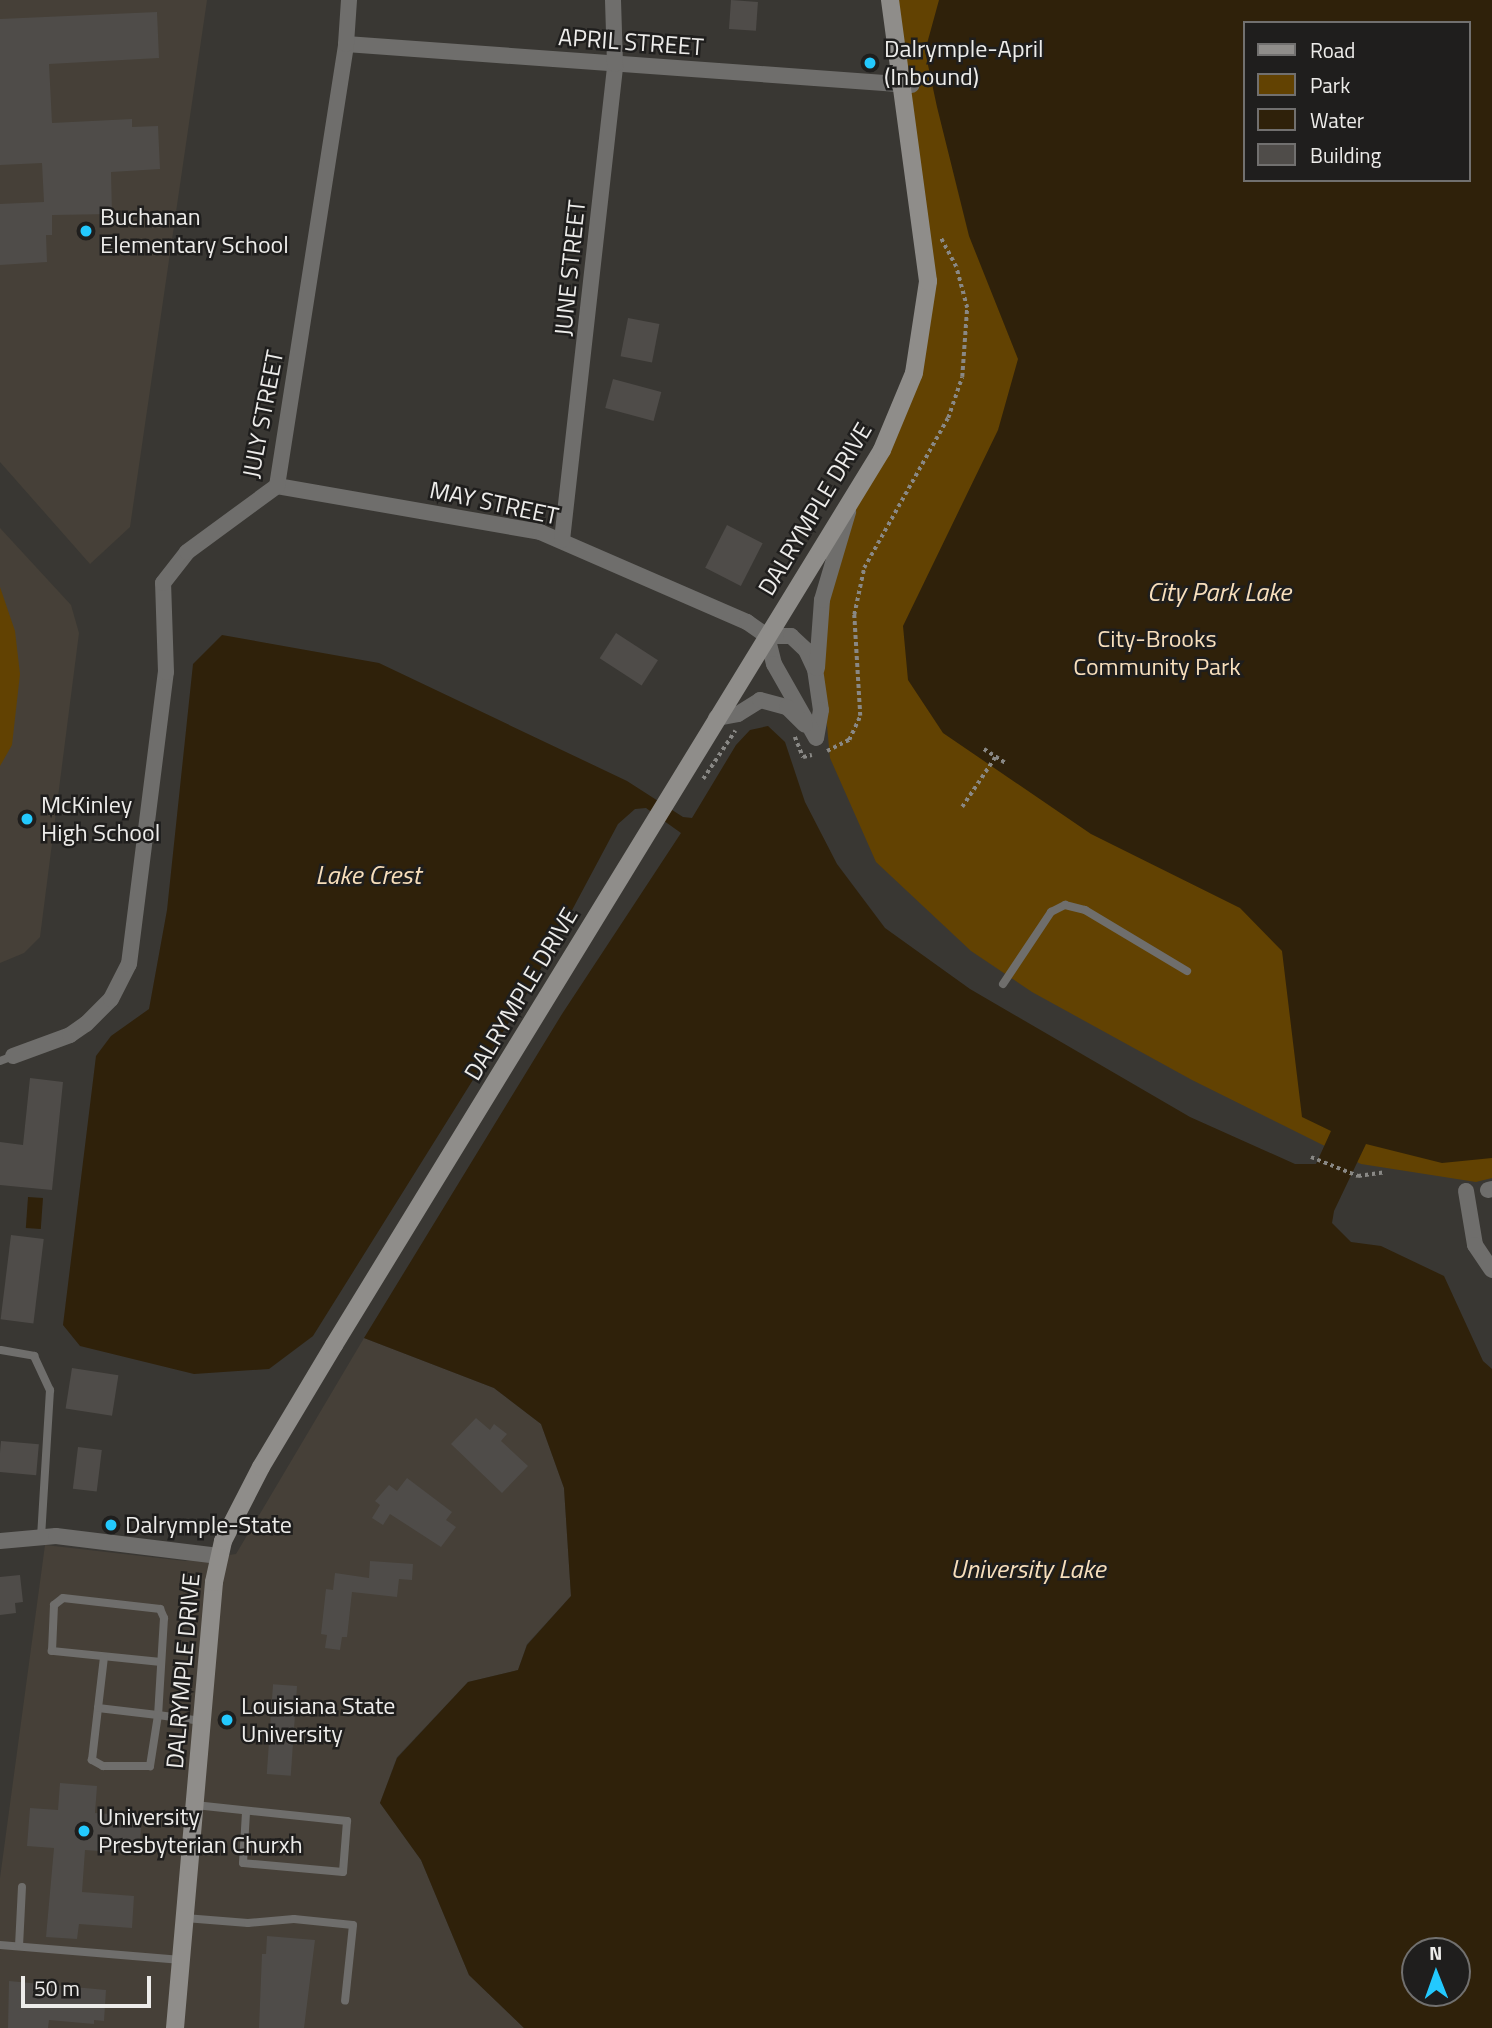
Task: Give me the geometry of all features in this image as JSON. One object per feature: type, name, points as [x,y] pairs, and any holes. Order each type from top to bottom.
[{"type":"street","name":"JULY STREET","points":[[7,1059],[70,1035],[102,1011],[120,985],[133,946],[165,685],[163,583],[187,552],[277,486],[346,44],[349,0]]},
{"type":"street","name":"JUNE STREET","points":[[562,540],[615,64],[613,0]]},
{"type":"street","name":"DALRYMPLE DRIVE","points":[[175,2028],[219,1556],[261,1467],[850,502],[904,402],[926,318],[924,240],[905,85],[890,0]]},
{"type":"street","name":"APRIL STREET","points":[[346,44],[905,85]]},
{"type":"street","name":"MAY STREET","points":[[277,486],[499,523],[562,540],[747,622],[767,636],[783,635],[799,641],[811,660],[821,710],[816,738],[800,730]]},
{"type":"street","points":[[817,681],[822,600],[850,502]]},
{"type":"street","points":[[767,636],[770,656],[799,702],[800,730]]},
{"type":"street","points":[[716,718],[738,714],[753,702],[767,701],[796,714],[800,730]]},
{"type":"street","points":[[1466,1191],[1475,1245],[1492,1270]]},
{"type":"street","points":[[0,1541],[41,1536],[219,1556]]},
{"type":"lane","points":[[1003,984],[1051,912],[1065,905],[1085,910],[1187,971]]},
{"type":"lane","points":[[1,1350],[34,1356],[50,1390],[41,1536]]},
{"type":"lane","points":[[104,1657],[92,1760],[103,1766],[150,1766],[158,1715],[164,1618],[160,1609],[57,1600],[49,1646],[52,1651],[161,1662]]},
{"type":"lane","points":[[98,1708],[202,1721]]},
{"type":"lane","points":[[195,1805],[246,1813],[347,1821],[343,1872],[243,1863],[246,1813]]},
{"type":"lane","points":[[19,1946],[22,1887]]},
{"type":"lane","points":[[185,1918],[248,1923],[294,1919],[353,1925],[345,2001]]},
{"type":"lane","points":[[0,1945],[181,1960]]},
{"type":"path","points":[[834,749],[849,740],[860,716]]},
{"type":"path","points":[[697,788],[743,723]]},
{"type":"path","points":[[800,730],[803,757]]},
{"type":"path","points":[[984,749],[1007,764]]},
{"type":"path","points":[[962,807],[996,757]]},
{"type":"path","points":[[1311,1157],[1353,1174],[1385,1172]]},
{"type":"shaded area","name":"Buchanan Elementary School","points":[[0,0],[207,0],[130,527],[90,564],[0,462]]},
{"type":"shaded area","name":"McKinley High School","points":[[0,528],[71,605],[79,633],[40,937],[24,953],[0,963]]},
{"type":"shaded area","name":"Louisiana State University","points":[[364,1338],[494,1388],[541,1424],[564,1488],[571,1596],[527,1644],[518,1670],[468,1682],[397,1757],[380,1803],[421,1860],[469,1975],[524,2028],[0,2028],[0,1878],[45,1545],[185,1561],[236,1554]]},
{"type":"green space","name":"City Park Lake","points":[[894,0],[1492,0],[1492,1178],[1476,1182],[1361,1164],[1192,1080],[1032,992],[971,951],[876,862],[830,758],[818,629],[850,502],[909,389],[926,318]]},
{"type":"green space","points":[[0,587],[15,631],[20,674],[12,745],[0,766]]},
{"type":"water","points":[[939,0],[1492,0],[1492,1158],[1442,1163],[1366,1144],[1334,1211],[1332,1223],[1351,1242],[1381,1246],[1444,1276],[1483,1361],[1492,1369],[1492,2028],[524,2028],[469,1975],[421,1860],[380,1803],[397,1758],[468,1682],[518,1670],[527,1645],[571,1596],[564,1488],[541,1424],[494,1388],[364,1338],[562,1014],[681,833],[646,808],[635,809],[618,824],[531,987],[313,1336],[269,1369],[194,1374],[80,1346],[63,1325],[96,1056],[111,1036],[149,1009],[167,910],[193,664],[222,635],[379,663],[627,781],[683,817],[692,818],[736,745],[750,730],[768,726],[785,742],[805,802],[837,864],[885,928],[970,989],[1190,1117],[1295,1164],[1316,1164],[1331,1131],[1302,1117],[1282,951],[1240,908],[1091,834],[943,733],[908,680],[903,626],[998,430],[1018,359],[969,236],[925,51]]},
{"type":"water","points":[[28,1197],[43,1198],[41,1229],[26,1228]]},
{"type":"building","points":[[731,0],[758,2],[756,31],[729,29]]},
{"type":"building","points":[[157,12],[159,58],[49,64],[52,123],[132,119],[132,127],[158,126],[160,169],[111,172],[112,214],[52,215],[52,235],[46,235],[47,262],[0,265],[0,204],[44,202],[42,163],[0,165],[0,19]]},
{"type":"building","points":[[628,318],[659,324],[652,362],[621,356]]},
{"type":"building","points":[[613,379],[661,392],[654,421],[605,408]]},
{"type":"building","points":[[727,525],[763,543],[741,586],[705,568]]},
{"type":"building","points":[[616,633],[658,660],[642,685],[600,658]]},
{"type":"building","points":[[30,1078],[63,1082],[52,1190],[0,1185],[0,1142],[23,1145]]},
{"type":"building","points":[[11,1235],[44,1239],[33,1323],[1,1319]]},
{"type":"building","points":[[72,1368],[118,1375],[112,1416],[66,1408]]},
{"type":"building","points":[[476,1418],[490,1430],[494,1424],[507,1434],[501,1441],[528,1466],[502,1493],[451,1444]]},
{"type":"building","points":[[1,1441],[39,1444],[36,1475],[0,1472]]},
{"type":"building","points":[[78,1447],[102,1450],[97,1492],[73,1489]]},
{"type":"building","points":[[407,1478],[452,1512],[446,1520],[456,1527],[441,1547],[390,1514],[383,1525],[372,1518],[380,1505],[375,1501],[389,1485],[397,1491]]},
{"type":"building","points":[[370,1561],[413,1564],[412,1580],[399,1579],[397,1597],[352,1592],[347,1637],[342,1637],[340,1650],[325,1648],[327,1635],[321,1634],[326,1589],[333,1590],[335,1573],[369,1578]]},
{"type":"building","points":[[20,1575],[23,1602],[15,1603],[16,1613],[0,1615],[0,1577]]},
{"type":"building","points":[[273,1684],[297,1686],[291,1776],[267,1774]]},
{"type":"building","points":[[60,1783],[97,1786],[95,1813],[142,1816],[139,1854],[85,1850],[82,1892],[134,1896],[132,1928],[79,1924],[77,1939],[46,1937],[54,1848],[27,1846],[30,1808],[58,1810]]},
{"type":"building","points":[[267,1936],[315,1940],[304,2028],[259,2028],[262,1954],[266,1954]]},
{"type":"building","points":[[9,1981],[106,1990],[104,2021],[94,2020],[94,2024],[49,2020],[48,2028],[8,2028]]},
{"type":"place","name":"Dalrymple-April (Inbound)","points":[[870,63]]},
{"type":"place","name":"Buchanan Elementary School","points":[[86,231]]},
{"type":"place","name":"McKinley High School","points":[[27,819]]},
{"type":"place","name":"Dalrymple-State","points":[[111,1525]]},
{"type":"place","name":"Louisiana State University","points":[[227,1720]]},
{"type":"place","name":"University Presbyterian Churxh","points":[[84,1831]]},
{"type":"park label","name":"City-Brooks Community Park","points":[[1157,653]]},
{"type":"water label","name":"Lake Crest","points":[[368,875]]},
{"type":"water label","name":"University Lake","points":[[1028,1569]]}]
